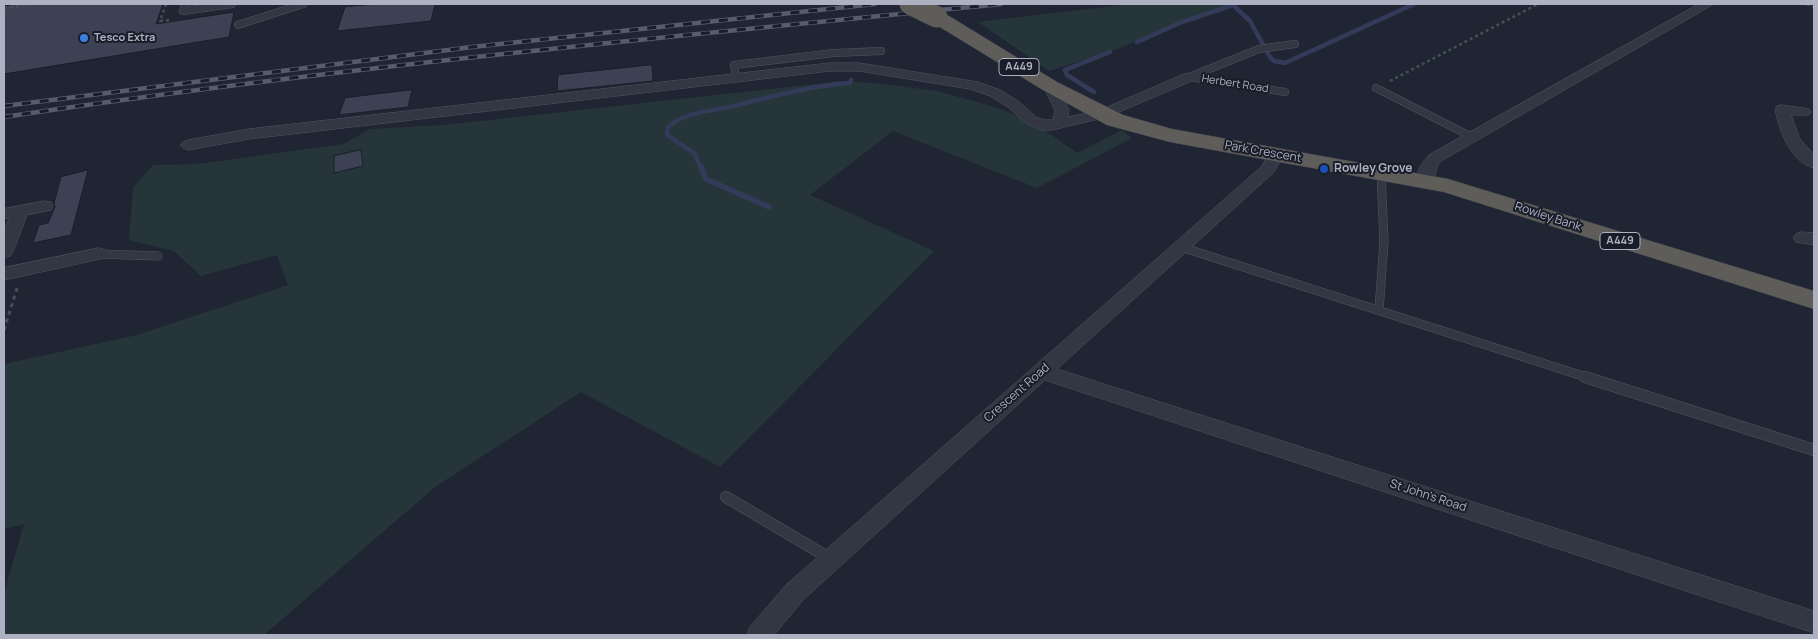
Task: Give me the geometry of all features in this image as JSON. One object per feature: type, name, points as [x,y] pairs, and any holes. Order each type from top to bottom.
[{"type":"highway","name":"A449","points":[[910,4],[937,17],[1050,86],[1102,114]]},
{"type":"highway","name":"Park Crescent","points":[[1102,114],[1135,127],[1170,135],[1426,180]]},
{"type":"highway","name":"Rowley Bank","points":[[1426,180],[1814,300]]},
{"type":"street","points":[[1426,180],[1427,167],[1430,162],[1708,4]]},
{"type":"street","name":"Herbert Road","points":[[188,145],[249,134],[830,67],[860,67],[973,85],[994,92],[1014,104],[1031,120],[1041,125],[1102,114],[1189,76]]},
{"type":"street","points":[[1050,86],[1062,110],[1060,123]]},
{"type":"street","points":[[1804,112],[1782,109],[1787,132],[1799,151],[1814,163]]},
{"type":"street","name":"Crescent Road","points":[[764,633],[795,592],[1267,170],[1277,154]]},
{"type":"street","points":[[4,252],[12,213],[45,206]]},
{"type":"street","points":[[4,274],[99,254]]},
{"type":"street","name":"St John's Road","points":[[1042,371],[1814,622]]},
{"type":"lane","points":[[185,4],[183,11],[232,4]]},
{"type":"lane","points":[[238,25],[302,4]]},
{"type":"lane","points":[[1189,76],[1259,50],[1295,44]]},
{"type":"lane","points":[[736,78],[734,65],[834,53],[880,51]]},
{"type":"lane","name":"Herbert Road","points":[[1189,76],[1285,92]]},
{"type":"lane","points":[[1376,88],[1472,137]]},
{"type":"lane","points":[[1378,310],[1384,241],[1381,172]]},
{"type":"lane","points":[[1181,247],[1814,450]]},
{"type":"lane","points":[[99,254],[158,256]]},
{"type":"lane","points":[[726,497],[831,559]]},
{"type":"path","points":[[4,8],[33,4]]},
{"type":"path","points":[[166,4],[160,22],[171,20]]},
{"type":"path","points":[[1376,88],[1538,4]]},
{"type":"path","points":[[1807,4],[1814,6]]},
{"type":"path","points":[[4,330],[22,270]]},
{"type":"shaded area","points":[[1130,4],[1228,4],[1223,9],[1182,22],[1110,52],[1049,71],[978,22]]},
{"type":"shaded area","points":[[843,81],[937,91],[992,106],[1032,121],[1077,153],[1122,130],[1132,138],[1037,188],[893,131],[810,195],[934,251],[720,467],[581,392],[435,487],[264,635],[4,635],[4,593],[24,524],[4,529],[4,364],[137,335],[288,285],[277,255],[201,276],[174,251],[129,240],[133,188],[153,165],[198,164],[343,144],[370,129],[444,125]]},
{"type":"building","name":"Tesco Extra","points":[[18,4],[163,4],[156,24],[234,12],[229,37],[4,74],[4,6]]},
{"type":"building","points":[[376,4],[435,4],[431,21],[337,31],[345,7]]},
{"type":"building","points":[[652,65],[653,81],[557,91],[558,75]]},
{"type":"building","points":[[412,90],[408,107],[339,115],[345,98]]},
{"type":"building","points":[[361,150],[363,166],[334,173],[334,156]]},
{"type":"building","points":[[88,170],[71,235],[33,243],[39,225],[48,223],[55,207],[54,203],[61,177]]},
{"type":"waterway","points":[[1137,42],[1182,22],[1233,5],[1250,21],[1270,57],[1274,61],[1285,63],[1414,4]]},
{"type":"waterway","points":[[1094,92],[1067,75],[1065,70],[1110,52]]},
{"type":"waterway","points":[[701,168],[694,153],[667,135],[668,127],[675,122],[697,113],[805,89],[850,83],[851,80]]},
{"type":"waterway","points":[[701,167],[706,179],[769,207]]},
{"type":"railway","points":[[4,106],[472,47],[875,4]]},
{"type":"railway","points":[[4,117],[128,99],[377,68],[1001,4]]},
{"type":"place","name":"Tesco Extra","points":[[84,38]]},
{"type":"place","name":"Rowley Grove","points":[[1324,169]]}]
